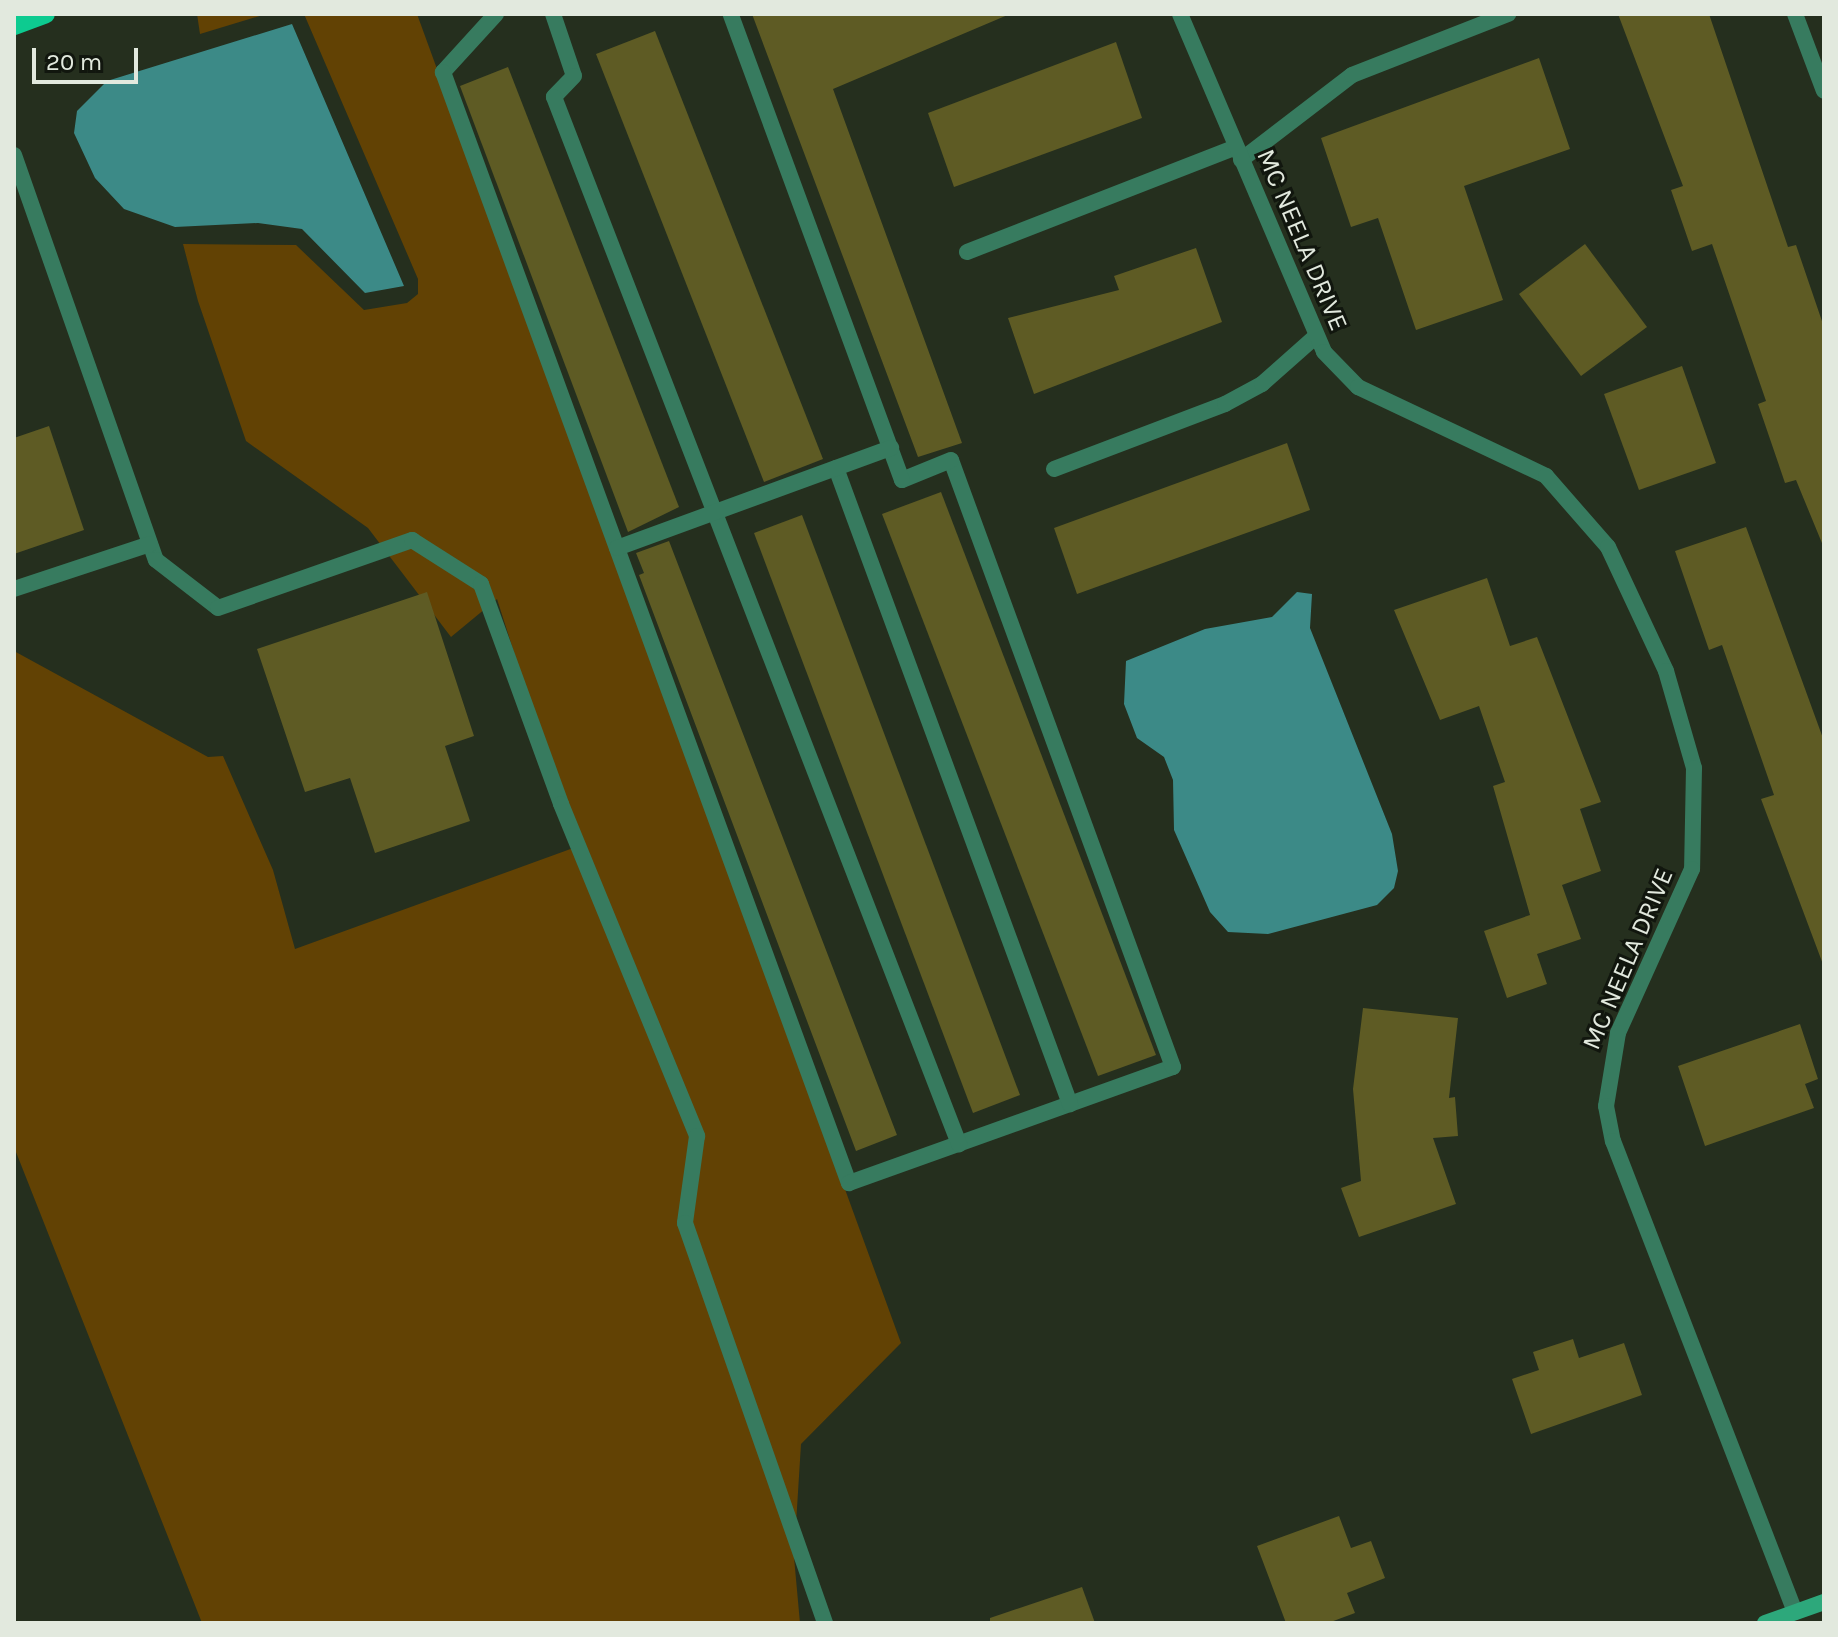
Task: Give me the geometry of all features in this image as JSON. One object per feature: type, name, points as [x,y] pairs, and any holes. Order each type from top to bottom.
[{"type":"main road","points":[[14,25],[45,14]]},
{"type":"street","points":[[496,14],[443,72],[849,1183],[1173,1067],[951,460],[902,480],[731,14]]},
{"type":"street","points":[[553,14],[574,76],[554,97],[711,516],[959,1144]]},
{"type":"street","name":"MC NEELA DRIVE","points":[[1180,14],[1316,336],[1358,387],[1503,452],[1546,476],[1576,505],[1608,547],[1677,699],[1694,768],[1692,869],[1618,1033],[1606,1106],[1613,1141],[1795,1612]]},
{"type":"street","points":[[967,252],[1238,154],[1352,75],[1508,14]]},
{"type":"street","points":[[1795,14],[1824,91]]},
{"type":"street","points":[[14,155],[156,560],[218,608],[412,540],[481,584],[561,804],[697,1136],[685,1223],[825,1623]]},
{"type":"street","points":[[1054,469],[1225,404],[1262,384],[1316,336]]},
{"type":"street","points":[[617,548],[891,448]]},
{"type":"street","points":[[836,468],[1070,1104]]},
{"type":"street","points":[[14,589],[150,544]]},
{"type":"street","points":[[1765,1623],[1824,1602]]},
{"type":"shaded area","points":[[197,14],[266,14],[200,34]]},
{"type":"shaded area","points":[[304,14],[417,14],[901,1343],[801,1444],[794,1557],[800,1623],[202,1623],[14,1147],[14,651],[208,757],[223,756],[273,870],[295,949],[576,847],[497,599],[451,637],[368,528],[246,441],[198,301],[183,244],[296,245],[364,310],[407,303],[418,294],[418,279]]},
{"type":"water","points":[[292,24],[404,286],[365,293],[302,229],[258,223],[175,227],[124,209],[95,178],[74,133],[77,111],[107,81]]},
{"type":"water","points":[[1297,592],[1312,594],[1310,628],[1392,834],[1398,871],[1394,888],[1377,905],[1268,934],[1228,932],[1210,912],[1174,830],[1173,780],[1164,757],[1137,738],[1124,704],[1126,661],[1205,629],[1272,617]]},
{"type":"building","points":[[752,14],[1010,14],[833,89],[962,443],[918,457]]},
{"type":"building","points":[[1618,14],[1709,14],[1788,247],[1796,245],[1824,327],[1824,548],[1796,480],[1785,483],[1758,404],[1766,401],[1712,244],[1692,251],[1671,190],[1683,186]]},
{"type":"building","points":[[655,31],[823,459],[764,482],[596,54]]},
{"type":"building","points":[[1116,42],[1142,118],[954,187],[928,113]]},
{"type":"building","points":[[1539,58],[1570,149],[1464,186],[1503,300],[1416,330],[1378,218],[1351,227],[1321,138]]},
{"type":"building","points":[[508,67],[679,507],[628,532],[460,86]]},
{"type":"building","points":[[1585,244],[1647,327],[1581,376],[1519,294]]},
{"type":"building","points":[[1196,248],[1222,322],[1034,394],[1008,318],[1119,290],[1114,276]]},
{"type":"building","points":[[1682,366],[1716,463],[1639,490],[1604,394]]},
{"type":"building","points":[[49,426],[84,530],[14,554],[14,438]]},
{"type":"building","points":[[1287,443],[1310,510],[1077,594],[1054,528]]},
{"type":"building","points":[[941,492],[1156,1055],[1098,1076],[882,514]]},
{"type":"building","points":[[802,515],[1020,1095],[973,1113],[754,533]]},
{"type":"building","points":[[1746,527],[1824,741],[1824,967],[1761,799],[1774,795],[1722,645],[1709,650],[1675,551]]},
{"type":"building","points":[[669,541],[897,1135],[856,1151],[639,575],[644,573],[636,553]]},
{"type":"building","points":[[1487,578],[1510,646],[1537,637],[1601,802],[1580,809],[1601,871],[1562,885],[1581,939],[1537,954],[1547,984],[1507,998],[1484,931],[1530,915],[1493,786],[1505,782],[1479,706],[1440,720],[1394,610]]},
{"type":"building","points":[[427,592],[474,736],[445,746],[470,821],[375,853],[350,778],[305,792],[257,649]]},
{"type":"building","points":[[1363,1008],[1458,1018],[1449,1098],[1455,1097],[1458,1136],[1433,1138],[1456,1204],[1359,1237],[1341,1188],[1361,1181],[1353,1089]]},
{"type":"building","points":[[1800,1024],[1818,1079],[1805,1084],[1814,1108],[1705,1146],[1678,1066]]},
{"type":"building","points":[[1573,1339],[1579,1358],[1624,1343],[1642,1395],[1531,1434],[1512,1379],[1539,1370],[1533,1352]]},
{"type":"building","points":[[1339,1516],[1351,1548],[1371,1541],[1385,1578],[1347,1593],[1355,1613],[1328,1623],[1286,1623],[1257,1546]]},
{"type":"building","points":[[1082,1587],[1095,1623],[990,1623],[990,1618]]}]
